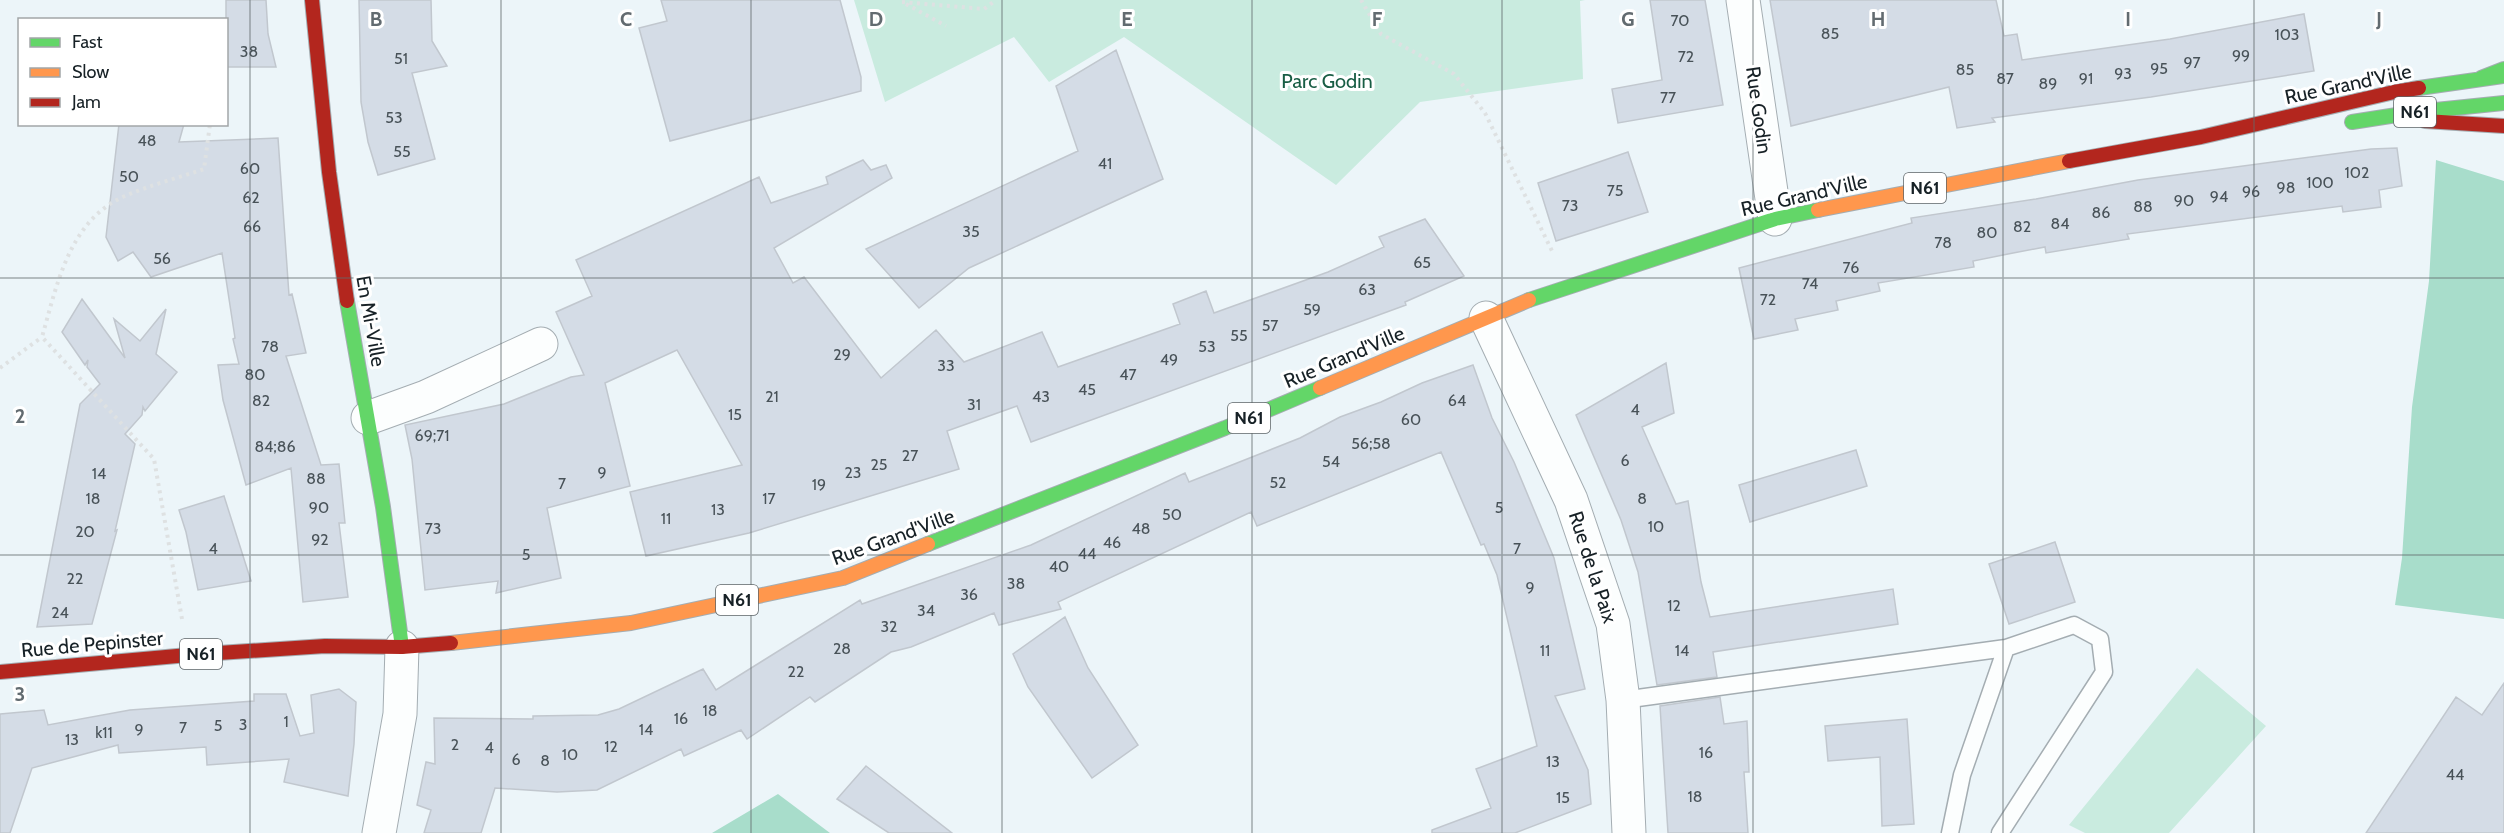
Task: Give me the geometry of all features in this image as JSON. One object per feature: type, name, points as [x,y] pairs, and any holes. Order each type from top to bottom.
[{"type":"main road","name":"En Mi-Ville","points":[[312,0],[324,140],[343,276],[395,574],[402,647]]},
{"type":"main road","points":[[2481,78],[2504,69]]},
{"type":"main road","name":"Rue Grand'Ville","points":[[402,647],[631,623],[843,578],[1203,437],[1547,293],[1775,219],[1984,176],[2201,137],[2394,92],[2504,76]]},
{"type":"main road","name":"Rue Grand'Ville","points":[[2504,104],[2416,112],[2341,123],[2430,121],[2504,126]]},
{"type":"main road","points":[[2485,106],[2504,109]]},
{"type":"main road","name":"Rue Grand'Ville","points":[[2201,137],[2313,126]]},
{"type":"main road","name":"Rue de Pepinster","points":[[0,672],[188,655],[325,646],[402,647]]},
{"type":"street","name":"Rue Godin","points":[[1743,0],[1775,219]]},
{"type":"street","name":"Rue de la Paix","points":[[1486,318],[1571,500],[1613,624],[1623,699],[1629,833]]},
{"type":"street","points":[[368,418],[426,398],[541,344]]},
{"type":"street","points":[[379,833],[400,714],[402,647]]},
{"type":"lane","points":[[1623,699],[2006,648],[2074,626],[2100,639],[2104,672],[2000,833]]},
{"type":"lane","points":[[1950,833],[1962,775],[2006,648]]},
{"type":"path","points":[[902,1],[984,9],[996,0]]},
{"type":"path","points":[[1361,0],[1381,34],[1454,74],[1485,113],[1553,253],[1543,257]]},
{"type":"path","points":[[902,1],[946,26]]},
{"type":"path","points":[[0,368],[42,337],[59,278],[74,243],[92,219],[123,197],[204,169],[210,126]]},
{"type":"path","points":[[42,337],[154,459],[188,655]]},
{"type":"green space","name":"Parc Godin","points":[[854,0],[1585,0],[1580,1],[1583,79],[1420,102],[1336,185],[1124,37],[1049,82],[1014,37],[885,102]]},
{"type":"green space","points":[[2436,160],[2504,181],[2504,619],[2395,605],[2402,558],[2412,407],[2429,281]]},
{"type":"green space","points":[[2197,668],[2266,726],[2169,833],[2085,833],[2069,825]]},
{"type":"green space","points":[[778,794],[830,833],[712,833]]},
{"type":"building","points":[[226,0],[266,0],[268,34],[276,67],[228,67],[228,18],[226,18]]},
{"type":"building","points":[[359,0],[431,0],[432,41],[447,66],[412,73],[435,159],[378,175],[368,142],[361,102]]},
{"type":"building","points":[[661,0],[840,0],[861,77],[861,91],[670,141],[639,28],[667,21]]},
{"type":"building","points":[[1650,0],[1705,0],[1723,105],[1618,123],[1612,89],[1662,80]]},
{"type":"building","points":[[1770,0],[1996,0],[2004,36],[2017,34],[2022,60],[2170,39],[2304,14],[2314,71],[2151,97],[1992,118],[1995,122],[1957,128],[1949,87],[1791,126]]},
{"type":"building","points":[[1116,50],[1163,179],[969,268],[919,308],[866,249],[1078,151],[1056,86]]},
{"type":"building","points":[[119,126],[183,126],[179,142],[278,138],[289,295],[292,294],[306,353],[286,356],[321,465],[339,464],[345,523],[339,523],[348,597],[303,602],[291,468],[246,485],[223,400],[218,365],[239,364],[233,339],[235,338],[222,253],[151,277],[133,252],[118,261],[106,237]]},
{"type":"building","points":[[2397,148],[2402,186],[2379,190],[2381,207],[2343,212],[2342,206],[2127,234],[2129,239],[2046,253],[2045,247],[1973,261],[1974,267],[1878,283],[1880,291],[1836,301],[1838,310],[1795,319],[1798,330],[1754,339],[1739,268],[1912,223],[1911,218],[2036,199],[2138,180],[2371,149]]},
{"type":"building","points":[[1628,152],[1648,212],[1556,241],[1538,183]]},
{"type":"building","points":[[863,160],[871,170],[886,165],[892,178],[774,248],[793,283],[804,277],[881,378],[936,330],[964,362],[1042,332],[1058,367],[1180,324],[1173,304],[1206,291],[1214,313],[1328,272],[1384,247],[1379,237],[1425,219],[1464,276],[1405,302],[1406,305],[1031,442],[1017,406],[947,431],[959,469],[749,533],[646,556],[630,492],[742,465],[677,350],[605,383],[630,486],[547,508],[561,578],[496,593],[498,581],[425,590],[412,459],[405,425],[504,404],[571,377],[584,375],[556,312],[592,296],[576,260],[759,177],[771,203],[828,184],[826,177]]},
{"type":"building","points":[[82,299],[125,358],[114,319],[140,341],[166,309],[156,354],[177,372],[145,411],[143,407],[142,415],[125,434],[135,444],[115,531],[117,530],[92,624],[37,627],[80,404],[100,384],[87,367],[88,360],[85,365],[62,332]]},
{"type":"building","points":[[1666,363],[1674,413],[1642,427],[1676,504],[1688,501],[1701,582],[1710,617],[1893,589],[1898,624],[1713,652],[1717,677],[1657,685],[1638,572],[1621,520],[1576,415]]},
{"type":"building","points":[[1473,365],[1492,418],[1514,462],[1554,558],[1585,689],[1555,696],[1588,770],[1591,804],[1515,833],[1432,833],[1432,830],[1491,808],[1476,769],[1537,746],[1497,575],[1484,544],[1481,545],[1441,452],[1257,526],[1251,512],[1058,602],[1061,609],[999,625],[994,613],[911,647],[891,652],[815,702],[810,697],[747,739],[741,730],[684,756],[681,749],[597,790],[557,792],[495,788],[481,833],[424,833],[431,810],[417,805],[426,762],[435,764],[434,718],[533,719],[533,716],[598,715],[619,709],[703,669],[716,690],[860,600],[862,604],[1031,545],[1185,473],[1189,482],[1300,438],[1340,417],[1381,402],[1422,383]]},
{"type":"building","points":[[1856,450],[1867,486],[1750,522],[1739,485]]},
{"type":"building","points":[[224,496],[251,581],[198,590],[179,510]]},
{"type":"building","points":[[2055,542],[2075,602],[2009,624],[1989,564]]},
{"type":"building","points":[[1065,617],[1088,668],[1138,745],[1092,778],[1028,687],[1013,654]]},
{"type":"building","points":[[2504,683],[2504,833],[2366,833],[2456,697],[2482,715]]},
{"type":"building","points":[[339,689],[356,702],[348,796],[284,782],[289,759],[207,765],[206,747],[119,753],[118,745],[32,768],[10,833],[0,833],[0,714],[44,710],[48,725],[130,710],[254,701],[254,694],[286,694],[300,736],[314,733],[311,695]]},
{"type":"building","points":[[1720,697],[1724,724],[1747,721],[1749,772],[1744,772],[1748,833],[1668,833],[1660,706]]},
{"type":"building","points":[[1907,719],[1914,824],[1882,826],[1880,757],[1828,761],[1825,726]]},
{"type":"building","points":[[866,766],[952,833],[889,833],[837,799]]},
{"type":"traffic: fast","points":[[2481,78],[2504,69]]},
{"type":"traffic: fast","points":[[2419,88],[2504,76]]},
{"type":"traffic: fast","points":[[2352,122],[2416,112],[2504,103]]},
{"type":"traffic: fast","points":[[1529,300],[1775,219],[1818,210]]},
{"type":"traffic: fast","points":[[347,301],[383,507],[402,647]]},
{"type":"traffic: fast","points":[[928,544],[1225,428],[1320,388]]},
{"type":"traffic: slow","points":[[1818,210],[2069,161]]},
{"type":"traffic: slow","points":[[1320,388],[1529,300]]},
{"type":"traffic: slow","points":[[451,643],[631,623],[843,578],[928,544]]},
{"type":"traffic: jam","points":[[312,0],[329,172],[347,301]]},
{"type":"traffic: jam","points":[[2069,161],[2201,137],[2419,88]]},
{"type":"traffic: jam","points":[[2425,121],[2504,126]]},
{"type":"traffic: jam","points":[[0,672],[188,655],[325,646],[402,647],[451,643]]}]
